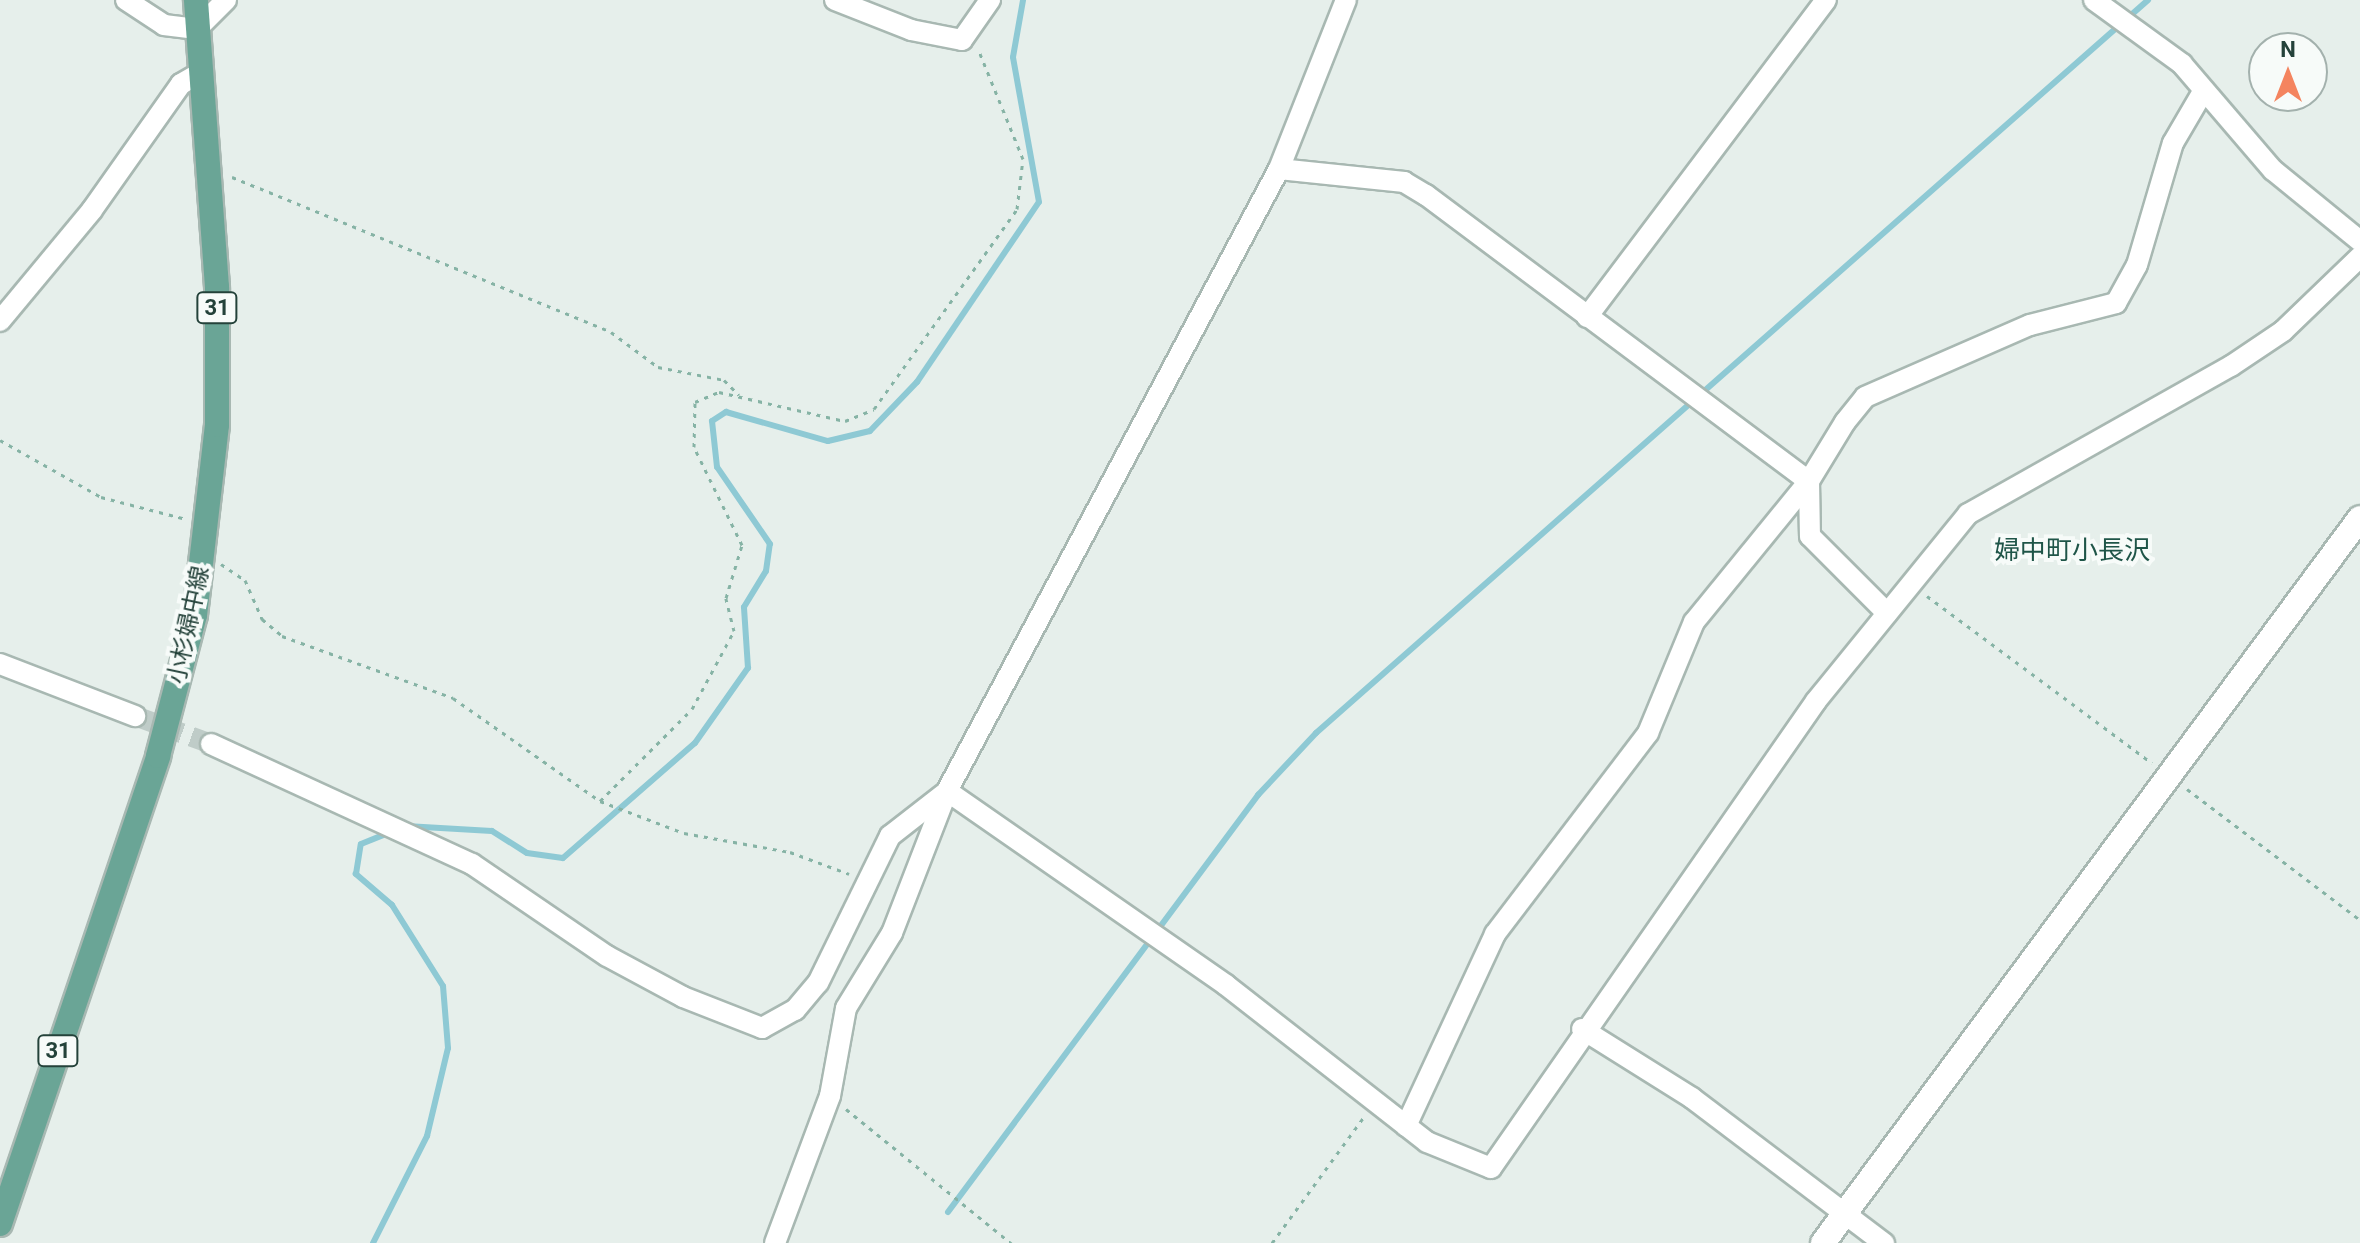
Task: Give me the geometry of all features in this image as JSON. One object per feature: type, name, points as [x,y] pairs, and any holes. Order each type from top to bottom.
[{"type":"main road","name":"小杉婦中線","points":[[0,1224],[158,756],[209,525],[217,287],[196,0]]},
{"type":"street","points":[[126,0],[164,25],[197,29],[226,0]]},
{"type":"street","points":[[835,0],[911,30],[962,40],[990,0]]},
{"type":"street","points":[[775,1243],[830,1096],[846,1008],[892,933],[947,791],[1279,169],[1346,0]]},
{"type":"street","points":[[1587,317],[1826,0]]},
{"type":"street","points":[[2094,0],[2182,64],[2273,170],[2360,241]]},
{"type":"street","points":[[0,321],[92,210],[181,84],[200,73]]},
{"type":"street","points":[[1406,1126],[1495,934],[1648,733],[1694,622],[1809,481],[1865,397],[2030,325],[2116,303],[2137,265],[2173,143],[2204,90]]},
{"type":"street","points":[[1279,169],[1404,182],[1809,481]]},
{"type":"street","points":[[947,791],[1226,985],[1406,1126],[1491,1168],[1582,1029],[1887,613],[1968,514],[2231,366],[2283,331],[2360,257]]},
{"type":"street","points":[[1809,481],[1810,536],[1887,613]]},
{"type":"street","points":[[1823,1243],[2360,518]]},
{"type":"street","points":[[0,664],[135,716]]},
{"type":"street","points":[[211,744],[370,823],[472,864],[607,956],[746,1026],[762,1028],[795,1010],[818,983],[865,887],[908,815],[947,791]]},
{"type":"street","points":[[1582,1029],[1692,1098],[1884,1243]]},
{"type":"path","points":[[600,801],[692,709],[728,651],[734,631],[726,598],[742,545],[694,447],[695,402],[719,392],[845,421],[874,409],[1017,209],[1023,159],[981,52],[962,40]]},
{"type":"path","points":[[208,172],[256,182],[611,332],[658,367],[724,380],[741,398]]},
{"type":"path","points":[[0,440],[101,497],[209,525]]},
{"type":"path","points":[[204,553],[245,580],[262,619],[282,636],[453,698],[600,801],[732,847],[790,852],[839,867],[865,887]]},
{"type":"path","points":[[1911,584],[2360,920]]},
{"type":"path","points":[[830,1096],[1011,1243]]},
{"type":"path","points":[[1272,1243],[1375,1102]]},
{"type":"waterway","points":[[406,826],[492,831],[527,853],[563,858],[695,743],[748,668],[744,607],[766,571],[770,544],[717,467],[712,421],[726,412],[828,441],[870,431],[917,382],[1039,202],[1013,57],[1023,0]]},
{"type":"waterway","points":[[948,1212],[1258,795],[1316,733],[2148,0]]},
{"type":"waterway","points":[[373,1243],[427,1136],[448,1048],[443,986],[392,905],[356,874],[361,844],[388,833]]},
{"type":"tunnel","points":[[135,716],[211,744]]},
{"type":"district","name":"婦中町小長沢","points":[[2072,551]]}]
